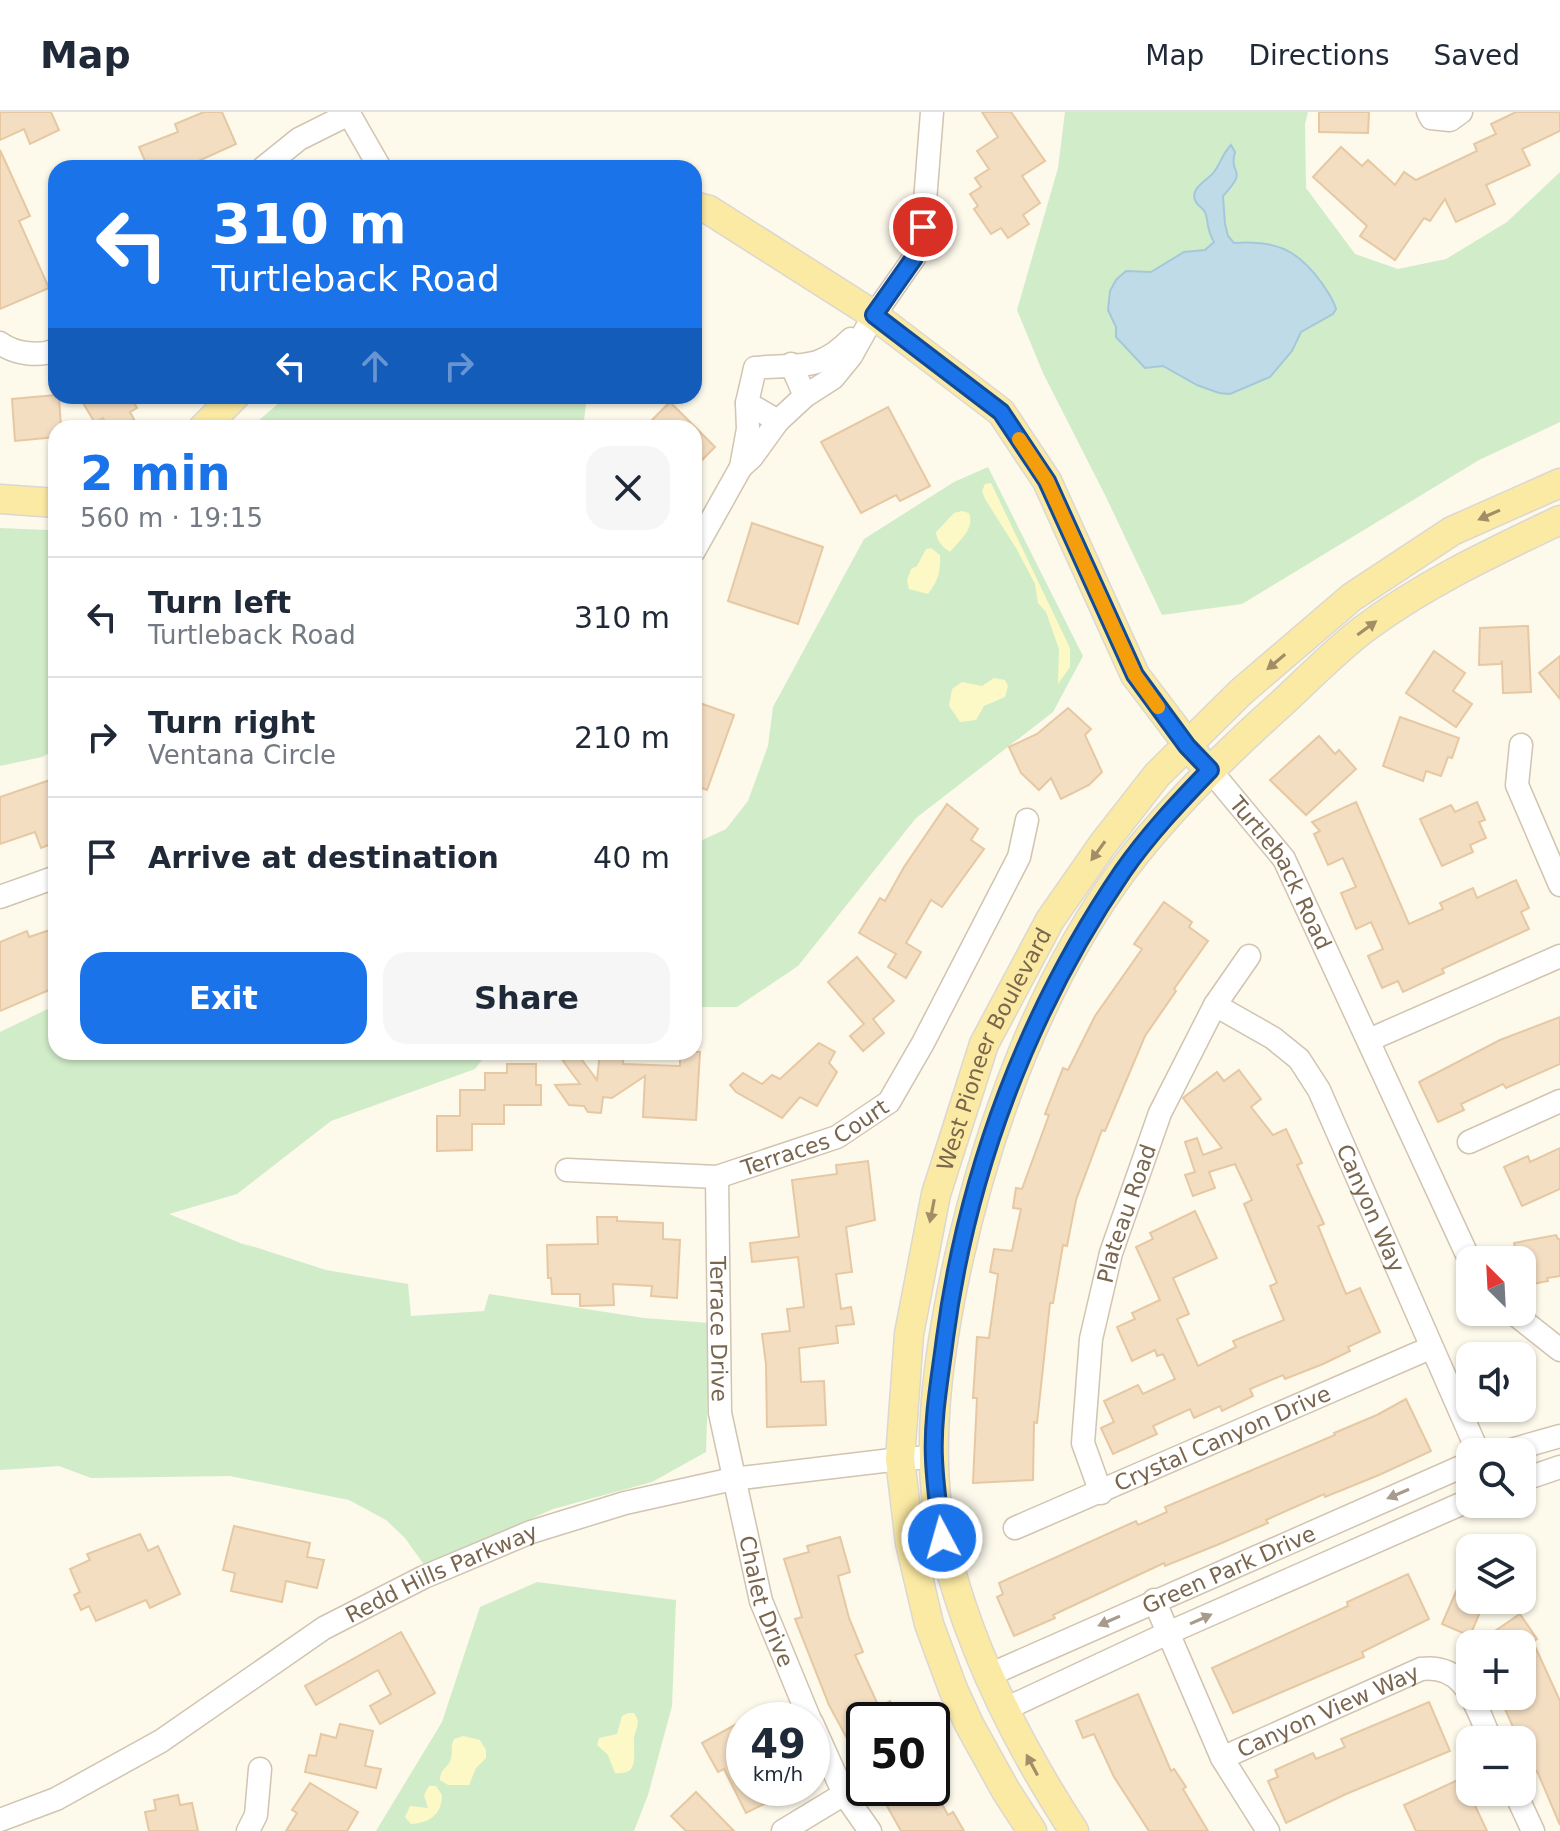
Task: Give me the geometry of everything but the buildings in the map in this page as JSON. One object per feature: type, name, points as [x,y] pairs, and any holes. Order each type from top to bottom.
[{"type":"main road","name":"Turtleback Road","points":[[702,208],[874,315],[1001,412],[1047,481],[1135,675],[1187,746],[1210,770]]},
{"type":"main road","points":[[211,420],[227,404]]},
{"type":"main road","name":"West Pioneer Boulevard","points":[[1032,1831],[969,1724],[934,1637],[910,1543],[900,1459],[909,1334],[936,1194],[984,1044],[1050,920],[1103,844],[1157,775],[1241,692],[1352,597],[1452,531],[1560,483]]},
{"type":"main road","points":[[0,499],[48,502]]},
{"type":"main road","name":"West Pioneer Boulevard","points":[[1074,1831],[1038,1777],[1003,1710],[966,1618],[942,1538],[933,1457],[950,1297],[971,1201],[1018,1061],[1072,952],[1124,869],[1170,812],[1210,770],[1363,629],[1466,565],[1560,520]]},
{"type":"street","points":[[702,537],[741,467],[778,421],[805,396],[833,378],[851,356],[874,315],[914,258],[923,227],[932,112]]},
{"type":"street","points":[[1428,112],[1431,118],[1450,120],[1461,112]]},
{"type":"street","points":[[273,160],[299,139],[349,113],[375,160]]},
{"type":"street","points":[[741,467],[748,429],[747,403],[755,368],[814,365],[835,356],[874,315]]},
{"type":"street","points":[[6,347],[48,353]]},
{"type":"street","points":[[791,364],[805,396]]},
{"type":"street","points":[[747,403],[778,421]]},
{"type":"street","points":[[1521,745],[1517,785],[1560,885]]},
{"type":"street","name":"Turtleback Road","points":[[1210,770],[1284,859],[1463,1246]]},
{"type":"street","name":"Terraces Court","points":[[567,1170],[717,1177],[837,1137],[889,1102],[1019,857],[1027,820]]},
{"type":"street","points":[[0,897],[48,880]]},
{"type":"street","name":"Plateau Road","points":[[1101,1493],[1083,1443],[1091,1339],[1111,1253],[1160,1113],[1215,1005],[1249,956]]},
{"type":"street","points":[[1369,1040],[1560,956]]},
{"type":"street","name":"Canyon Way","points":[[1215,1005],[1273,1038],[1299,1059],[1319,1090],[1472,1438]]},
{"type":"street","points":[[1469,1142],[1560,1101]]},
{"type":"street","name":"Terrace Drive","points":[[717,1177],[720,1413],[733,1479]]},
{"type":"street","points":[[1530,1326],[1560,1350]]},
{"type":"street","name":"Crystal Canyon Drive","points":[[1015,1528],[1430,1348]]},
{"type":"street","points":[[1536,1443],[1560,1436]]},
{"type":"street","name":"Redd Hills Parkway","points":[[0,1820],[56,1799],[161,1741],[324,1628],[424,1577],[531,1532],[625,1503],[733,1479],[933,1457]]},
{"type":"street","points":[[1536,1475],[1560,1467]]},
{"type":"street","name":"Green Park Drive","points":[[989,1675],[1456,1469]]},
{"type":"street","name":"Chalet Drive","points":[[733,1479],[761,1601],[803,1702]]},
{"type":"street","name":"Green Park Drive","points":[[1003,1710],[1168,1633],[1456,1506]]},
{"type":"street","points":[[1154,1600],[1222,1758],[1268,1831]]},
{"type":"street","name":"Canyon View Way","points":[[1222,1758],[1421,1669],[1436,1667],[1450,1671],[1465,1686],[1484,1726]]},
{"type":"street","name":"Chalet Drive","points":[[830,1763],[844,1794],[870,1831]]},
{"type":"street","points":[[248,1831],[256,1815],[260,1769]]},
{"type":"street","points":[[783,1831],[844,1794]]},
{"type":"street","points":[[1521,1806],[1533,1831]]},
{"type":"green space","points":[[1065,112],[1308,112],[1305,124],[1306,188],[1355,254],[1398,269],[1446,259],[1507,222],[1560,172],[1560,422],[1479,460],[1242,604],[1162,615],[1043,373],[1017,310],[1058,168]]},
{"type":"green space","points":[[278,404],[586,404],[584,420],[259,420]]},
{"type":"green space","points":[[988,467],[1083,656],[1053,712],[916,818],[798,966],[737,1007],[702,1007],[702,840],[726,829],[748,801],[768,746],[773,707],[864,539],[954,482]]},
{"type":"green space","points":[[0,528],[48,530],[48,754],[0,766]]},
{"type":"green space","points":[[48,1009],[48,1060],[482,1060],[475,1069],[331,1121],[237,1194],[169,1214],[255,1249],[242,1243],[326,1270],[408,1284],[411,1316],[484,1311],[489,1294],[644,1318],[710,1323],[706,1452],[652,1482],[553,1509],[425,1566],[405,1538],[386,1520],[349,1500],[230,1476],[91,1478],[59,1466],[0,1470],[0,1032]]},
{"type":"green space","points":[[537,1582],[676,1600],[672,1706],[648,1795],[634,1831],[376,1831],[442,1722],[480,1607]]},
{"type":"sand","points":[[991,483],[1070,648],[1070,667],[1058,684],[1059,649],[1046,612],[1038,603],[1035,584],[985,499],[982,491],[985,484]]},
{"type":"sand","points":[[954,513],[969,513],[970,524],[966,534],[950,552],[940,544],[936,532]]},
{"type":"sand","points":[[931,548],[940,555],[934,585],[928,594],[909,589],[907,580],[911,569],[917,566],[926,549]]},
{"type":"sand","points":[[994,678],[1005,680],[1008,686],[1005,697],[984,706],[976,720],[960,722],[949,706],[952,689],[962,682],[982,686]]},
{"type":"sand","points":[[634,1713],[638,1721],[633,1765],[628,1772],[615,1773],[608,1755],[597,1745],[599,1738],[617,1734],[622,1716]]},
{"type":"sand","points":[[463,1736],[480,1740],[486,1750],[486,1758],[476,1768],[469,1785],[448,1785],[440,1780],[440,1776],[452,1756],[454,1739]]},
{"type":"sand","points":[[429,1786],[436,1786],[442,1795],[440,1807],[434,1816],[424,1822],[411,1824],[405,1817],[410,1806],[428,1808],[424,1795]]},
{"type":"water","points":[[1231,145],[1235,152],[1237,176],[1223,196],[1228,236],[1234,243],[1273,245],[1294,254],[1321,282],[1336,309],[1333,314],[1301,332],[1292,351],[1270,377],[1230,394],[1197,385],[1163,366],[1145,368],[1116,337],[1116,327],[1108,310],[1110,291],[1126,271],[1151,272],[1184,252],[1205,250],[1214,242],[1205,212],[1194,197]]},
{"type":"slow traffic","points":[[1019,439],[1047,481],[1135,675],[1158,707]]},
{"type":"route","points":[[923,227],[914,258],[874,315],[1001,412],[1047,481],[1135,675],[1187,746],[1210,770],[1170,812],[1124,869],[1072,952],[1018,1061],[971,1201],[950,1297],[933,1457],[942,1538]]}]
